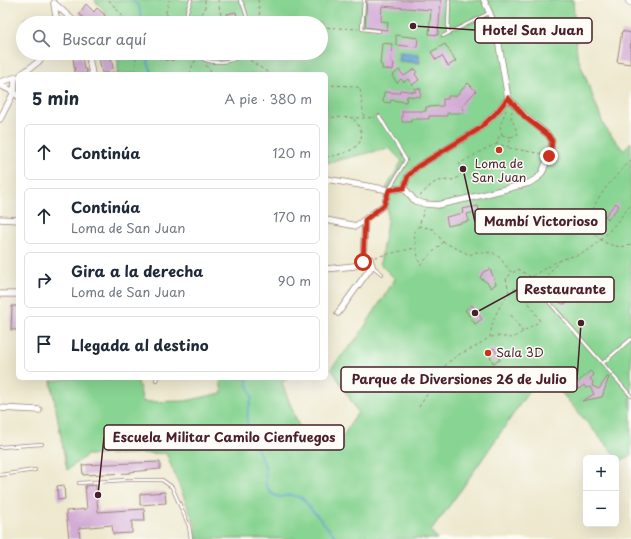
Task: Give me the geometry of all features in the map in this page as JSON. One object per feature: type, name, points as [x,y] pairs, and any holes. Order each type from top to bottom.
[{"type":"street","points":[[404,188],[415,201],[425,204],[438,205],[529,183],[538,178],[543,171],[549,156],[552,141],[548,135],[526,118],[508,98],[496,28],[484,0]]},
{"type":"street","points":[[53,2],[68,16]]},
{"type":"street","points":[[53,2],[56,16]]},
{"type":"street","points":[[25,72],[40,60]]},
{"type":"street","points":[[89,60],[92,72]]},
{"type":"street","points":[[0,83],[16,77],[16,94],[0,119]]},
{"type":"street","points":[[0,83],[16,94]]},
{"type":"street","points":[[404,188],[408,176],[417,167],[479,129],[496,113],[508,98]]},
{"type":"street","points":[[328,179],[389,190],[404,188]]},
{"type":"street","points":[[328,220],[356,226],[384,205],[389,190]]},
{"type":"street","points":[[0,219],[16,220]]},
{"type":"street","points":[[363,262],[365,220]]},
{"type":"street","points":[[328,269],[354,266],[370,259],[372,266],[338,313]]},
{"type":"street","points":[[0,294],[16,294]]},
{"type":"street","points":[[0,408],[39,410]]},
{"type":"lane","points":[[187,16],[191,0]]},
{"type":"lane","points":[[240,0],[247,16]]},
{"type":"lane","points":[[364,0],[362,29],[379,31]]},
{"type":"lane","points":[[448,33],[449,0]]},
{"type":"lane","points":[[443,36],[490,12]]},
{"type":"lane","points":[[206,60],[217,62],[230,60]]},
{"type":"lane","points":[[379,116],[406,160],[389,190]]},
{"type":"lane","points":[[372,266],[382,274]]},
{"type":"lane","points":[[548,302],[631,396]]},
{"type":"lane","points":[[603,363],[631,340]]},
{"type":"lane","points":[[0,447],[42,444]]},
{"type":"lane","points":[[0,475],[35,470]]},
{"type":"lane","points":[[79,482],[162,480],[172,487],[189,526],[191,539]]},
{"type":"path","points":[[109,0],[122,16]]},
{"type":"path","points":[[163,16],[166,12],[169,0]]},
{"type":"path","points":[[187,16],[199,15],[205,11],[205,0]]},
{"type":"path","points":[[218,0],[221,16]]},
{"type":"path","points":[[258,0],[260,16]]},
{"type":"path","points":[[166,12],[168,16]]},
{"type":"path","points":[[328,27],[362,29]]},
{"type":"path","points":[[136,60],[136,72]]},
{"type":"path","points":[[161,60],[176,61]]},
{"type":"path","points":[[191,72],[193,63],[198,60]]},
{"type":"path","points":[[202,60],[211,72]]},
{"type":"path","points":[[250,61],[267,72]]},
{"type":"path","points":[[328,85],[353,86],[360,88],[364,118]]},
{"type":"path","points":[[502,135],[500,126],[507,108],[508,98]]},
{"type":"path","points":[[502,135],[511,137],[518,134],[512,117],[512,106],[508,98]]},
{"type":"path","points":[[328,117],[364,118],[379,116]]},
{"type":"path","points":[[328,157],[349,152],[358,144],[361,136],[360,129],[353,118]]},
{"type":"path","points":[[497,144],[499,136],[502,135]]},
{"type":"path","points":[[508,147],[511,137]]},
{"type":"path","points":[[462,172],[459,171],[459,164],[497,144],[549,156]]},
{"type":"path","points":[[631,160],[598,198],[592,209],[590,218],[590,228],[600,240],[611,246],[617,247],[624,247],[631,244]]},
{"type":"path","points":[[415,201],[435,182],[450,181],[458,178],[462,172],[465,173],[466,167],[460,166]]},
{"type":"path","points":[[425,204],[419,226],[414,232],[420,265],[443,242]]},
{"type":"path","points":[[490,337],[491,326],[496,312],[514,289],[559,260],[586,252],[600,240],[631,204]]},
{"type":"path","points":[[419,226],[433,229],[443,242],[470,255],[475,252],[492,252],[499,257],[512,273]]},
{"type":"path","points":[[370,259],[416,248]]},
{"type":"path","points":[[527,300],[559,260]]},
{"type":"path","points":[[509,294],[506,278],[512,273],[518,269],[531,277]]},
{"type":"path","points":[[418,407],[446,363],[460,354],[476,348],[490,337],[497,336],[513,338],[540,321],[527,300],[514,289]]},
{"type":"path","points":[[511,315],[523,332]]},
{"type":"green space","points":[[94,0],[573,0],[577,55],[604,126],[623,150],[631,142],[631,456],[620,461],[619,455],[615,455],[543,371],[431,531],[437,539],[196,539],[196,527],[166,453],[87,455],[67,470],[51,381],[138,380],[143,402],[186,401],[222,393],[220,380],[286,380],[282,383],[299,427],[343,436],[358,412],[331,368],[358,337],[395,279],[380,264],[387,222],[388,193],[392,193],[394,190],[386,189],[402,161],[389,148],[328,163],[328,72],[117,72],[118,60],[328,60],[328,16],[106,16],[103,9]]},
{"type":"water","points":[[399,52],[419,54],[420,63],[398,61]]},
{"type":"building","points":[[367,0],[441,0],[438,35],[429,34],[431,10],[382,6],[381,21],[388,22],[387,30],[365,27]]},
{"type":"building","points":[[86,4],[94,12],[97,8],[105,15],[81,16],[79,14]]},
{"type":"building","points":[[236,12],[237,16],[227,16],[227,14]]},
{"type":"building","points":[[622,31],[631,33],[630,64],[617,62]]},
{"type":"building","points":[[396,35],[418,38],[417,47],[396,45]]},
{"type":"building","points":[[382,43],[392,44],[391,63],[394,63],[393,70],[382,69],[382,65],[380,64]]},
{"type":"building","points":[[445,44],[456,61],[448,66],[442,56],[436,60],[431,52]]},
{"type":"building","points":[[73,60],[83,60],[84,69],[86,69],[87,72],[75,72]]},
{"type":"building","points":[[99,60],[111,60],[114,72],[102,72]]},
{"type":"building","points":[[415,69],[417,71],[415,74],[419,80],[412,85],[408,79],[404,82],[401,79],[397,83],[392,76],[399,70],[404,76]]},
{"type":"building","points":[[468,83],[476,91],[463,105],[464,113],[447,113],[447,116],[429,116],[429,119],[411,119],[411,122],[402,122],[402,111],[426,111],[426,107],[443,106],[443,99],[448,99],[448,96],[456,96]]},
{"type":"building","points":[[414,88],[421,89],[420,97],[407,96],[406,102],[391,100],[390,103],[383,102],[384,92],[399,93],[400,90],[416,92]]},
{"type":"building","points":[[616,203],[619,206],[608,219],[605,216]]},
{"type":"building","points":[[478,206],[479,211],[467,214],[469,221],[448,226],[446,217],[463,213],[462,209]]},
{"type":"building","points":[[490,269],[496,284],[491,288],[488,283],[480,278],[483,272]]},
{"type":"building","points":[[564,292],[568,294],[570,298],[568,302],[564,304],[560,302],[558,298],[560,294]]},
{"type":"building","points":[[472,305],[482,319],[475,324],[465,310]]},
{"type":"building","points":[[12,306],[16,306],[16,330],[11,330]]},
{"type":"building","points":[[494,348],[500,360],[493,363],[488,351]]},
{"type":"building","points":[[590,371],[594,375],[590,379],[593,382],[592,386],[599,389],[607,377],[609,377],[602,397],[582,401],[594,394],[590,387],[586,388],[584,385],[579,389],[575,385]]},
{"type":"building","points":[[160,462],[160,469],[130,473],[83,475],[82,465]]},
{"type":"building","points":[[64,485],[65,499],[58,500],[57,486]]},
{"type":"building","points":[[96,485],[98,512],[144,509],[145,521],[132,521],[132,533],[113,534],[112,525],[79,528],[80,539],[69,539],[66,511],[87,509],[85,486]]},
{"type":"building","points":[[165,492],[166,503],[140,505],[140,494]]},
{"type":"waterway","points":[[131,0],[139,6],[141,16]]},
{"type":"waterway","points":[[148,60],[151,72]]},
{"type":"waterway","points":[[247,380],[252,398],[248,409],[247,424],[265,465],[266,485],[272,494],[279,497],[291,495],[302,498],[338,539]]},
{"type":"place","name":"Hotel San Juan","points":[[413,26]]},
{"type":"place","name":"Loma de San Juan","points":[[499,150]]},
{"type":"place","name":"Mambí Victorioso","points":[[463,169]]},
{"type":"place","name":"Restaurante","points":[[475,313]]},
{"type":"place","name":"Parque de Diversiones 26 de Julio","points":[[581,323]]},
{"type":"place","name":"Sala 3D","points":[[488,353]]},
{"type":"place","name":"Escuela Militar Camilo Cienfuegos","points":[[98,495]]},
{"type":"route","points":[[363,262],[365,220],[384,205],[389,190],[404,188],[408,176],[417,167],[479,129],[496,113],[508,98],[526,118],[548,135],[552,141],[549,156]]}]
